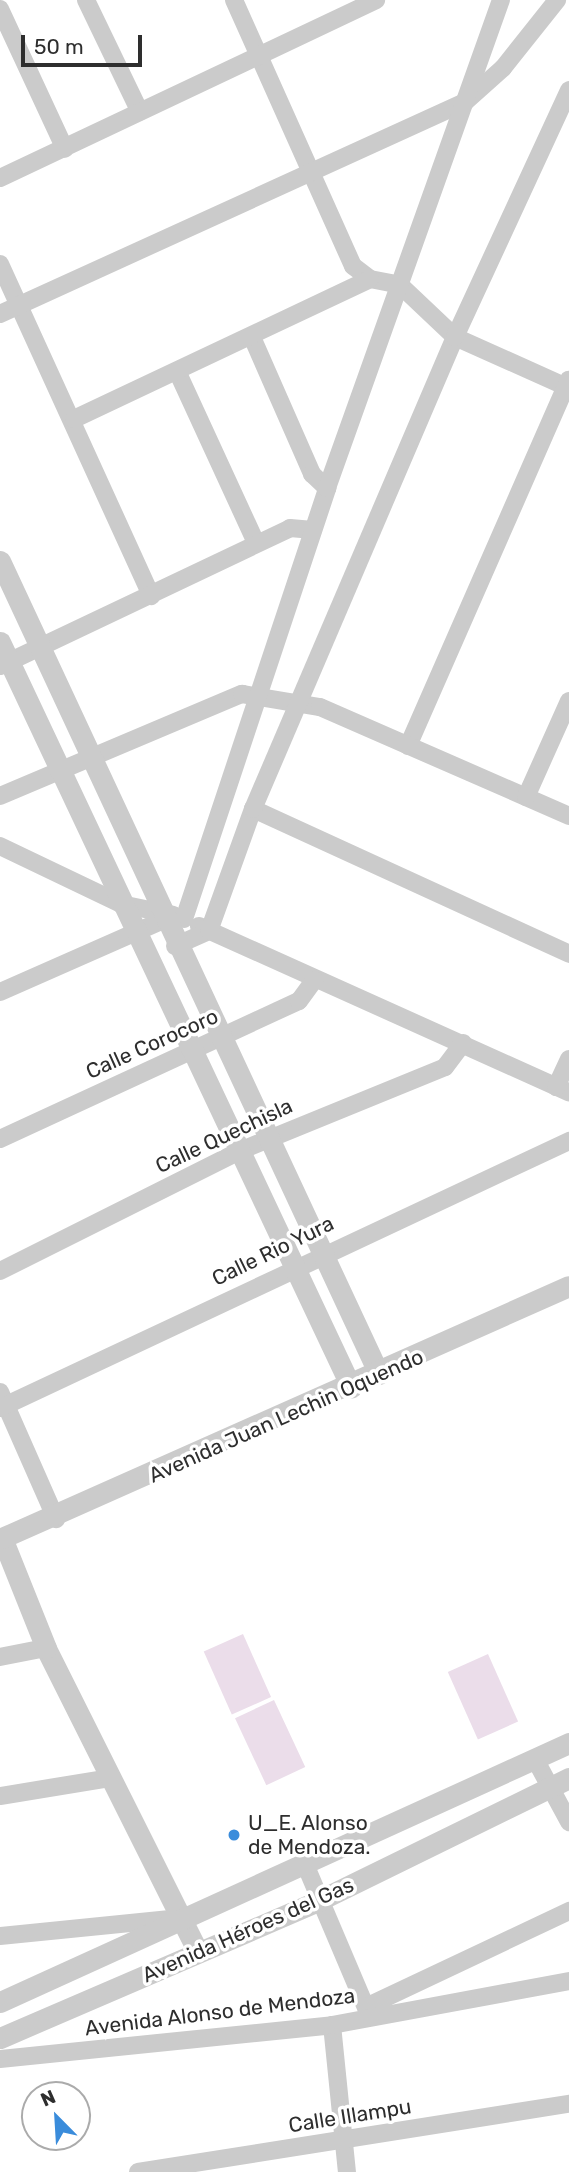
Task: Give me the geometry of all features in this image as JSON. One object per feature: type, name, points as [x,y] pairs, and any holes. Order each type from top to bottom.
[{"type":"street","points":[[86,0],[141,112]]},
{"type":"street","points":[[234,0],[315,173],[353,266],[370,279],[400,285],[454,337],[568,384],[408,746]]},
{"type":"street","points":[[0,992],[169,917],[261,694],[327,488],[501,0]]},
{"type":"street","points":[[0,314],[466,102],[503,68],[557,0]]},
{"type":"street","points":[[0,178],[371,1]]},
{"type":"street","points":[[0,9],[65,149]]},
{"type":"street","points":[[175,946],[209,930],[253,809],[302,701],[454,337],[569,90]]},
{"type":"street","points":[[0,264],[74,419],[151,596]]},
{"type":"street","points":[[74,419],[370,279]]},
{"type":"street","points":[[252,337],[312,474],[327,488]]},
{"type":"street","points":[[177,372],[256,543]]},
{"type":"street","points":[[5,664],[290,528],[313,530]]},
{"type":"street","points":[[0,561],[89,759],[169,917],[175,946],[223,1037],[379,1374]]},
{"type":"street","points":[[0,642],[5,664],[242,1150],[351,1387]]},
{"type":"street","points":[[0,796],[230,696],[261,694],[302,701],[569,816]]},
{"type":"street","points":[[526,797],[569,701]]},
{"type":"street","points":[[253,809],[569,954]]},
{"type":"street","points":[[0,847],[121,905],[209,930],[314,980],[563,1089],[569,1059]]},
{"type":"street","name":"Calle Corocoro","points":[[0,1139],[299,1001],[314,980]]},
{"type":"street","name":"Calle Quechisla","points":[[0,1271],[242,1150],[445,1067],[463,1043]]},
{"type":"street","name":"Calle Rio Yura","points":[[2,1402],[324,1251],[569,1142]]},
{"type":"street","name":"Avenida Juan Lechin Oquendo","points":[[1,1538],[57,1519],[569,1286]]},
{"type":"street","points":[[2,1402],[57,1519]]},
{"type":"street","points":[[1,1538],[46,1648],[198,1952]]},
{"type":"street","points":[[0,1657],[46,1648]]},
{"type":"street","name":"Avenida Héroes del Gas","points":[[0,2002],[180,1918],[569,1744]]},
{"type":"street","points":[[535,1759],[560,1782],[569,1822]]},
{"type":"street","points":[[0,1796],[110,1778]]},
{"type":"street","name":"Avenida Héroes del Gas","points":[[0,2038],[322,1899],[560,1782]]},
{"type":"street","points":[[305,1864],[368,2012],[569,1911]]},
{"type":"street","points":[[0,1936],[180,1918]]},
{"type":"street","name":"Avenida Alonso de Mendoza","points":[[0,2059],[332,2025],[368,2012],[569,1981]]},
{"type":"street","points":[[332,2025],[347,2172]]},
{"type":"street","name":"Calle Illampu","points":[[138,2172],[569,2104]]},
{"type":"shaded area","points":[[243,1634],[271,1697],[232,1715],[204,1651]]},
{"type":"shaded area","points":[[488,1654],[518,1722],[478,1739],[448,1672]]},
{"type":"shaded area","points":[[274,1700],[305,1767],[266,1785],[235,1718]]},
{"type":"place","name":"U_E. Alonso de Mendoza.","points":[[234,1835]]}]
